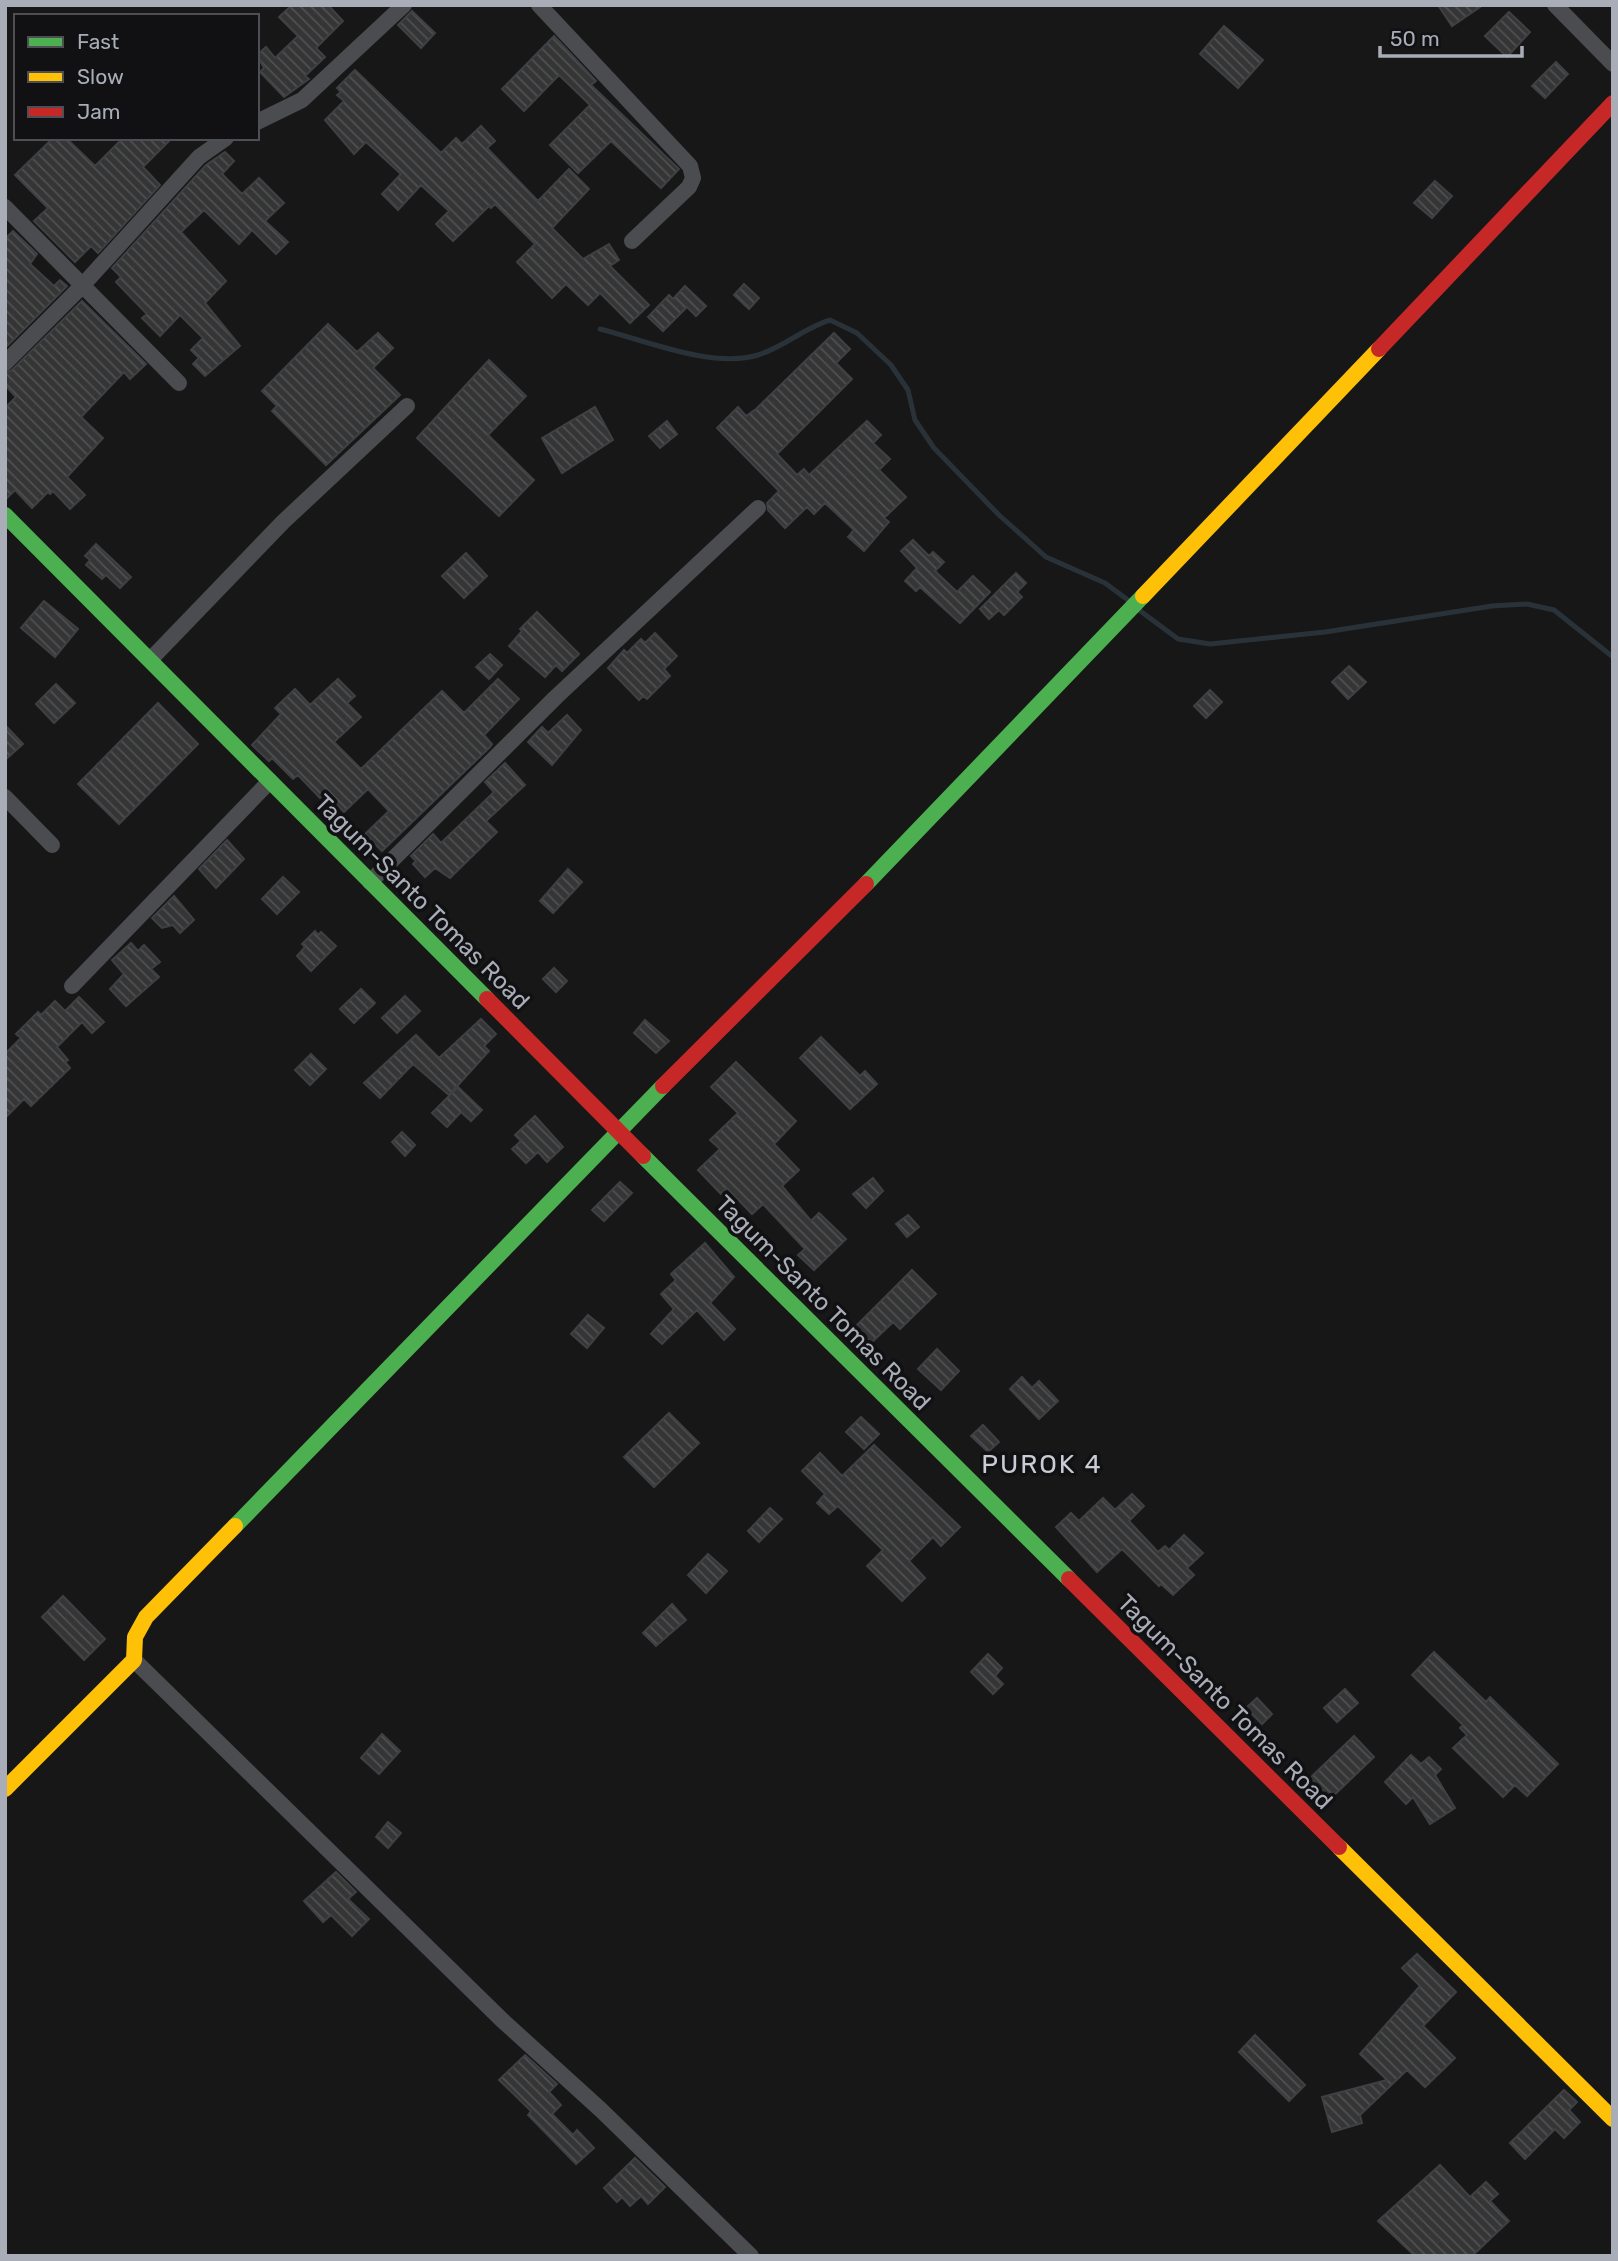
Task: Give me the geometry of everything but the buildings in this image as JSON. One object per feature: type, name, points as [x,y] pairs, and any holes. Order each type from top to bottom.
[{"type":"street","points":[[259,121],[302,100],[404,5]]},
{"type":"street","points":[[539,5],[690,166],[693,178],[689,187],[632,241]]},
{"type":"street","points":[[1555,5],[1613,64]]},
{"type":"street","points":[[751,2256],[601,2110],[502,2020],[134,1660],[131,1648],[135,1632],[146,1617],[618,1131],[914,836],[1613,103]]},
{"type":"street","points":[[5,363],[82,286],[199,157],[223,140]]},
{"type":"street","points":[[5,207],[179,383]]},
{"type":"street","points":[[150,660],[283,522],[407,406]]},
{"type":"street","points":[[370,881],[556,697],[758,508]]},
{"type":"street","name":"Tagum-Santo Tomas Road","points":[[5,515],[618,1131],[1613,2119]]},
{"type":"street","points":[[72,986],[270,781]]},
{"type":"street","points":[[5,797],[52,845]]},
{"type":"street","points":[[5,1789],[134,1660]]},
{"type":"waterway","points":[[600,329],[679,351],[721,358],[758,355],[830,320],[857,333],[891,365],[908,390],[915,420],[934,448],[999,515],[1046,557],[1105,583],[1132,603]]},
{"type":"waterway","points":[[1139,610],[1178,639],[1210,644],[1325,632],[1492,606],[1527,604],[1554,610],[1613,657]]},
{"type":"traffic: fast","points":[[5,515],[487,999]]},
{"type":"traffic: fast","points":[[866,884],[1143,596]]},
{"type":"traffic: fast","points":[[235,1526],[663,1086]]},
{"type":"traffic: fast","points":[[643,1156],[1069,1579]]},
{"type":"traffic: slow","points":[[1143,596],[1379,349]]},
{"type":"traffic: slow","points":[[5,1789],[134,1660],[135,1637],[146,1617],[235,1526]]},
{"type":"traffic: slow","points":[[1339,1847],[1613,2119]]},
{"type":"traffic: jam","points":[[1379,349],[1613,103]]},
{"type":"traffic: jam","points":[[663,1086],[866,884]]},
{"type":"traffic: jam","points":[[487,999],[643,1156]]},
{"type":"traffic: jam","points":[[1069,1579],[1339,1847]]},
{"type":"district","name":"PUROK 4","points":[[1042,1464]]}]
